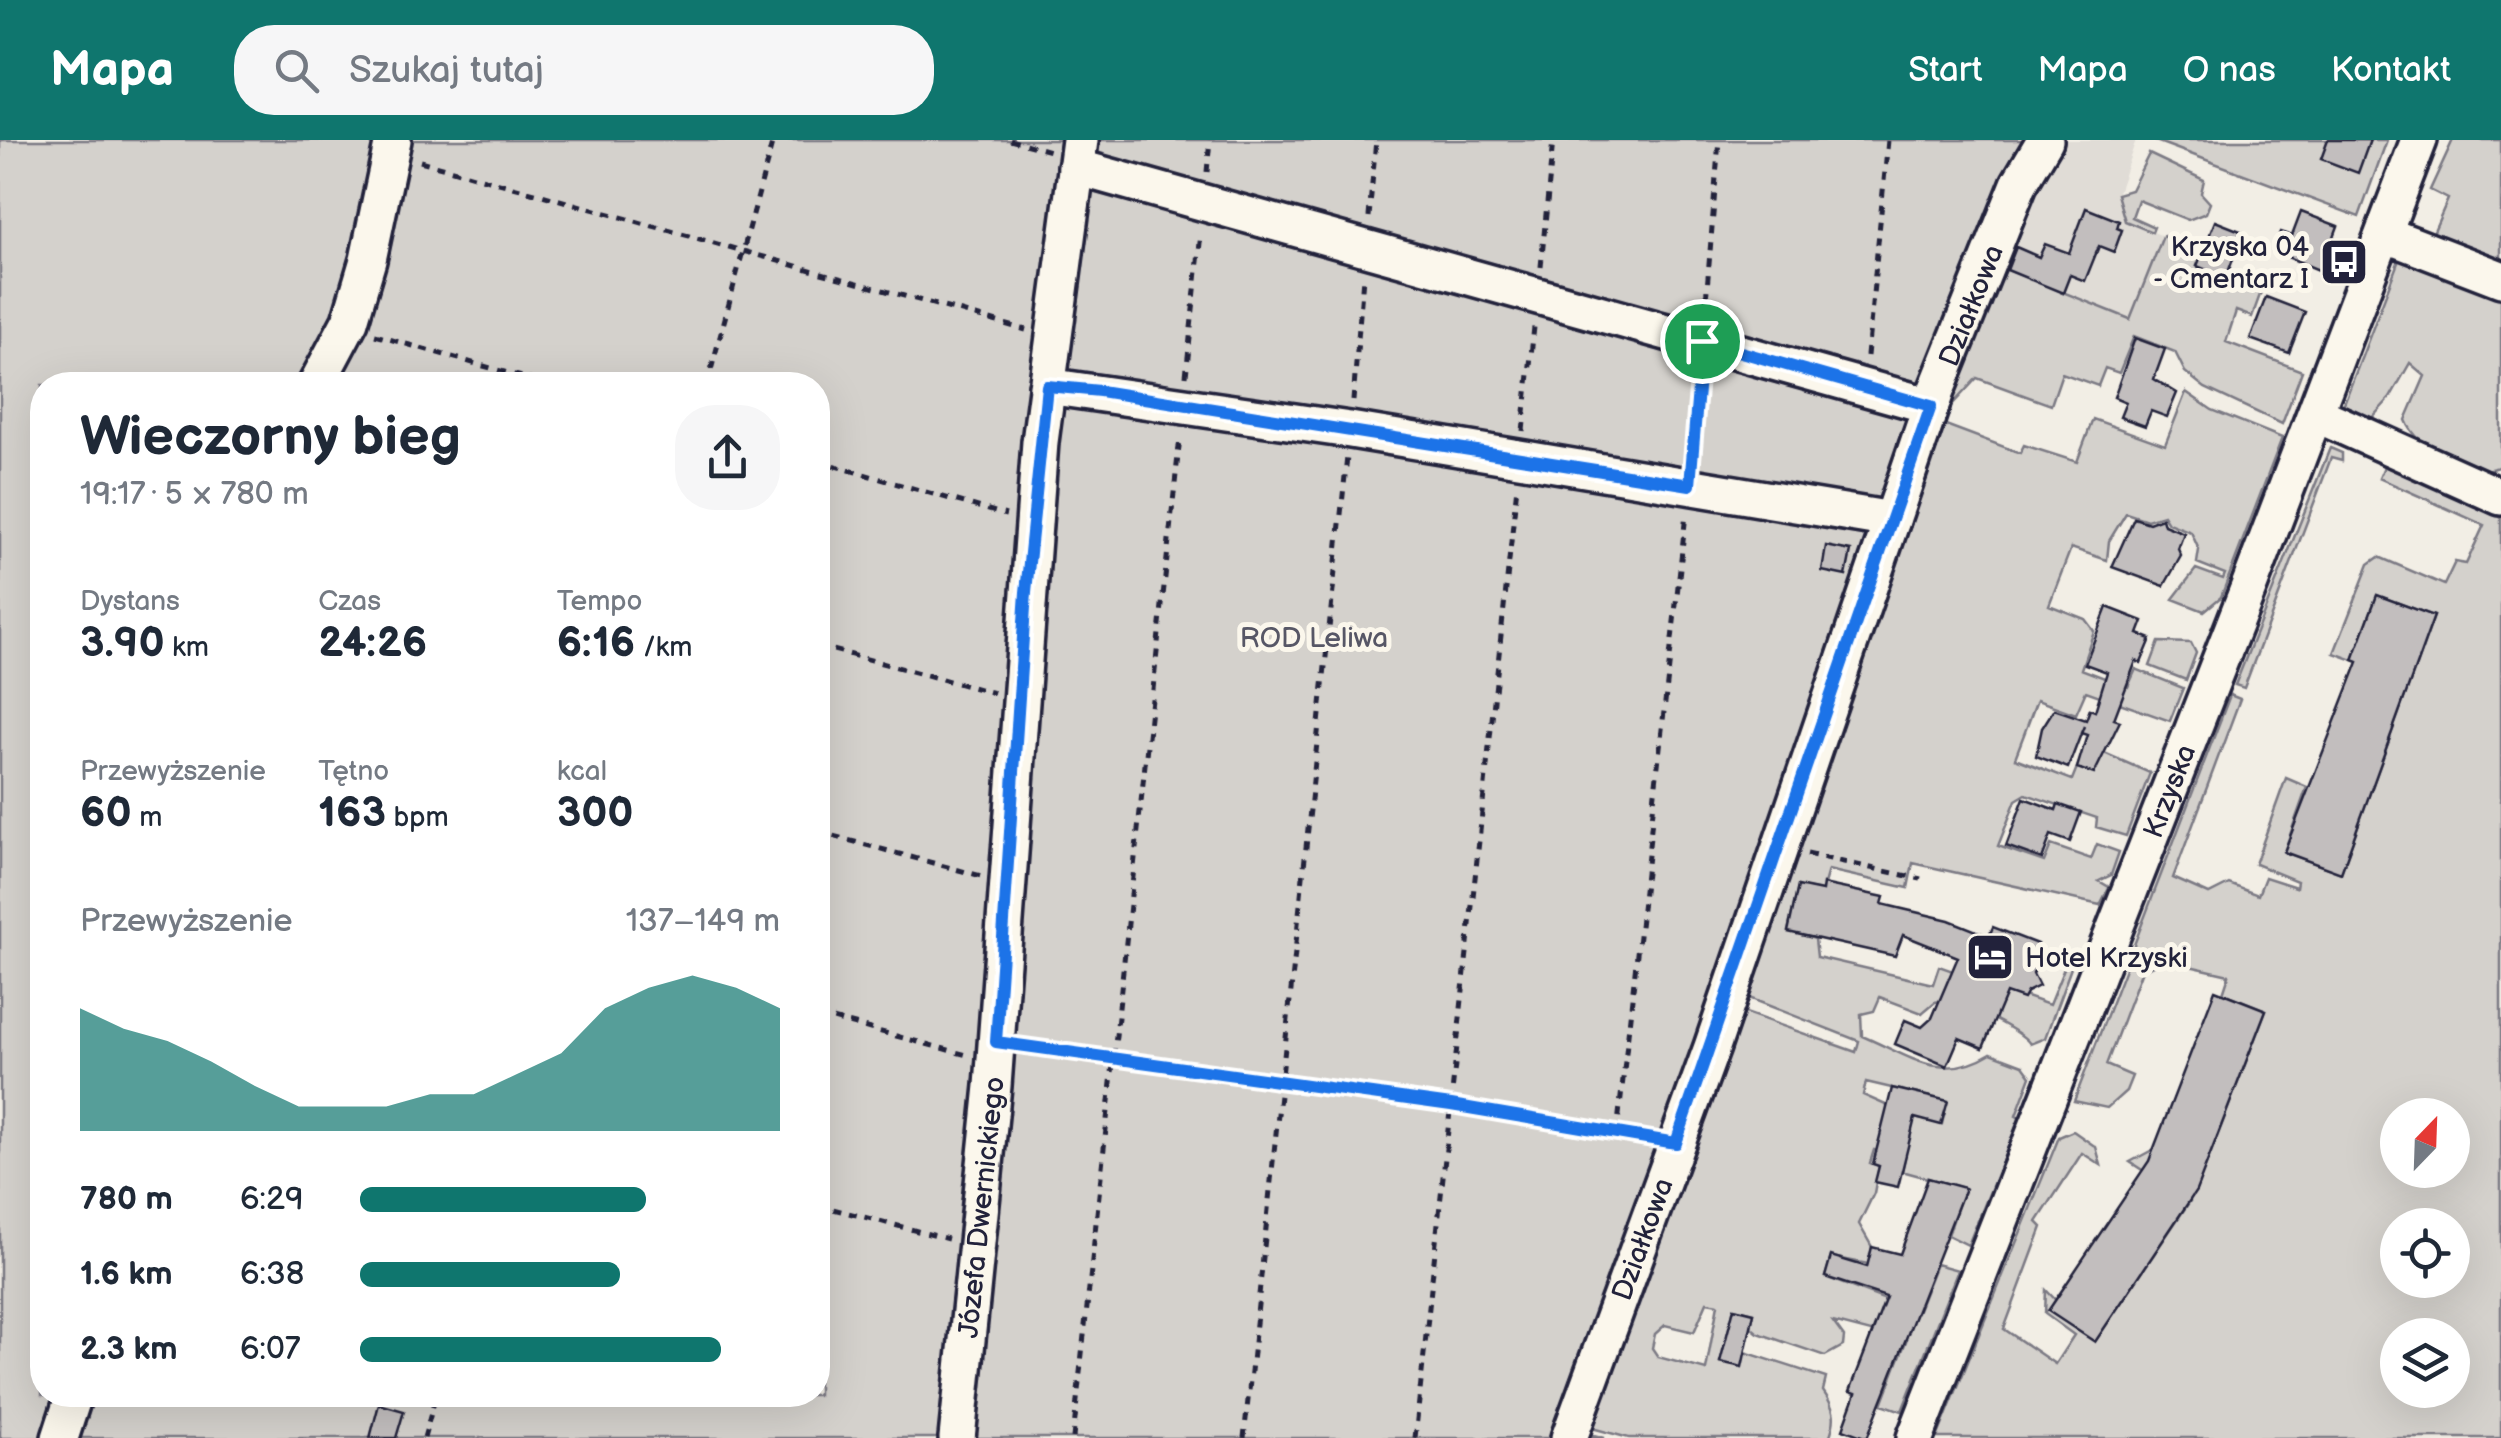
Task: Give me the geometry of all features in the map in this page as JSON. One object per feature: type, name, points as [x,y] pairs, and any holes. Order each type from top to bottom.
[{"type":"street","name":"Działkowa","points":[[1569,1438],[1780,848],[1931,406],[2020,184],[2045,140]]},
{"type":"street","name":"Krzyska","points":[[1915,1438],[2316,414],[2418,140]]},
{"type":"street","points":[[323,372],[346,327],[368,260],[392,146]]},
{"type":"street","points":[[1078,154],[1204,200],[1931,406]]},
{"type":"street","name":"Józefa Dwernickiego","points":[[957,1438],[995,1052],[1033,517],[1078,154]]},
{"type":"street","points":[[2384,234],[2501,279]]},
{"type":"street","points":[[1047,386],[1350,430],[1892,520]]},
{"type":"street","points":[[2316,414],[2501,497]]},
{"type":"street","points":[[60,1438],[70,1407]]},
{"type":"path","points":[[711,372],[773,140]]},
{"type":"path","points":[[1010,140],[1078,154]]},
{"type":"path","points":[[1073,1438],[1210,140]]},
{"type":"path","points":[[1244,1438],[1350,430],[1376,140]]},
{"type":"path","points":[[1415,1438],[1553,140]]},
{"type":"path","points":[[1617,1132],[1690,485],[1719,140]]},
{"type":"path","points":[[1864,386],[1888,140]]},
{"type":"path","points":[[392,146],[742,254],[1053,334]]},
{"type":"path","points":[[346,327],[504,372]]},
{"type":"path","points":[[830,465],[1019,519],[1033,517]]},
{"type":"path","points":[[830,649],[1021,698]]},
{"type":"path","points":[[830,835],[1008,884]]},
{"type":"path","points":[[1780,848],[1921,879]]},
{"type":"path","points":[[830,1018],[995,1052],[1113,1058],[1451,1105],[1676,1143]]},
{"type":"path","points":[[830,1208],[976,1244]]},
{"type":"path","points":[[424,1438],[433,1407]]},
{"type":"shaded area","points":[[2057,140],[2136,140],[2117,195],[2126,221],[2163,236],[2130,320],[2002,268],[2037,192],[2029,188]]},
{"type":"green space","name":"ROD Leliwa","points":[[0,140],[2033,140],[1563,1438],[0,1438]]},
{"type":"green space","points":[[2153,140],[2387,140],[2359,217]]},
{"type":"green space","points":[[2453,140],[2501,140],[2501,269],[2433,233],[2448,199],[2430,190]]},
{"type":"green space","points":[[2149,154],[2204,180],[2201,193],[2210,203],[2206,213],[2188,220],[2138,200],[2132,217],[2154,227],[2152,232],[2125,221],[2117,194],[2131,190]]},
{"type":"green space","points":[[2163,236],[2203,252],[2198,267],[2261,292],[2252,317],[2236,311],[2226,342],[2302,371],[2282,424],[2205,388],[2185,372],[2175,352],[2134,336],[2119,373],[2105,368],[2098,386],[2062,373],[2051,405],[1977,378],[1952,405],[1943,424],[2020,453],[2024,445],[2077,462],[2093,419],[2165,445],[2186,392],[2212,410],[2282,438],[2221,597],[2204,611],[2173,599],[2196,569],[2223,579],[2225,574],[2197,563],[2199,550],[2191,532],[2168,523],[2163,515],[2147,520],[2126,513],[2109,541],[2107,560],[2071,548],[2049,605],[2085,619],[2094,631],[2081,669],[2128,687],[2136,669],[2183,688],[2170,721],[2086,691],[2076,714],[2037,700],[2015,758],[2072,780],[2086,745],[2150,773],[2126,836],[2096,827],[2097,818],[2026,794],[2016,800],[1998,846],[2044,862],[2051,845],[2091,859],[2097,844],[2119,852],[2111,875],[2099,881],[2109,887],[2100,905],[1913,863],[1908,888],[1828,870],[1822,891],[1798,887],[1788,931],[1815,939],[1817,957],[1933,984],[1939,966],[2049,1005],[2069,956],[2075,957],[2045,1038],[2030,1044],[2014,1030],[1985,1015],[1944,1001],[1935,1002],[1922,1013],[1880,997],[1874,1011],[1861,1014],[1862,1036],[1926,1064],[1956,1066],[1991,1053],[2023,1065],[2031,1076],[2016,1116],[2020,1118],[1968,1245],[1948,1235],[1964,1188],[1902,1171],[1905,1157],[1874,1150],[1870,1163],[1879,1166],[1874,1193],[1859,1224],[1872,1247],[1868,1264],[1831,1257],[1825,1277],[1917,1312],[1936,1264],[1958,1270],[1902,1411],[1882,1404],[1906,1341],[1833,1322],[1844,1337],[1843,1346],[1825,1356],[1758,1333],[1751,1327],[1754,1313],[1734,1308],[1721,1362],[1745,1352],[1826,1378],[1823,1391],[1834,1419],[1829,1438],[1629,1438],[1592,1428],[1590,1434],[1605,1438],[1581,1438],[1933,418],[2003,268],[2130,319]],"holes":[[[1744,996],[1859,1041],[1856,1052],[1740,1011]],[[1866,1082],[1947,1101],[1942,1124],[1887,1112],[1888,1106],[1863,1095]],[[1707,1302],[1718,1304],[1706,1370],[1658,1357],[1652,1348],[1655,1334],[1665,1325],[1694,1332]]]},
{"type":"green space","points":[[2400,257],[2501,296],[2501,466],[2475,469],[2461,465],[2433,451],[2412,431],[2406,420],[2425,376],[2410,363],[2390,398],[2369,421],[2341,411]]},
{"type":"green space","points":[[2330,448],[2342,453],[2342,461],[2331,458],[2244,688],[2235,685]]},
{"type":"green space","points":[[2385,464],[2501,511],[2501,1438],[1937,1438],[2059,1137],[2073,1131],[2096,1147],[2101,1165],[2082,1153],[2037,1222],[2042,1227],[2004,1329],[2055,1364],[2074,1335],[2045,1314],[2046,1290],[2095,1341],[2190,1201],[2130,1162],[2154,1149],[2205,1168],[2266,1010],[2223,993],[2229,975],[2163,960],[2142,970],[2106,1065],[2132,1076],[2126,1091],[2107,1108],[2074,1101],[2230,695],[2240,699],[2173,878],[2209,894],[2229,884],[2258,895],[2265,877],[2296,887],[2297,881],[2255,864],[2286,778],[2307,787],[2284,852],[2341,873],[2434,616],[2377,595],[2353,660],[2334,653],[2369,564],[2379,557],[2444,585],[2455,562],[2466,564],[2484,525],[2379,478]]},
{"type":"green space","points":[[2159,642],[2191,643],[2196,653],[2186,680],[2150,666]]},
{"type":"building","points":[[2328,140],[2370,140],[2358,173],[2321,159]]},
{"type":"building","points":[[2086,208],[2119,221],[2117,228],[2122,230],[2114,252],[2099,246],[2085,281],[2070,275],[2063,293],[2007,270],[2016,247],[2039,257],[2045,244],[2069,253]]},
{"type":"building","points":[[2301,212],[2338,226],[2329,250],[2341,255],[2334,272],[2321,271],[2273,251],[2280,232],[2292,236]]},
{"type":"building","points":[[2215,221],[2243,232],[2226,278],[2197,266]]},
{"type":"building","points":[[2266,297],[2305,312],[2289,353],[2250,339]]},
{"type":"building","points":[[2135,338],[2165,349],[2154,379],[2177,393],[2167,417],[2151,411],[2145,426],[2120,417],[2126,402],[2114,397]]},
{"type":"building","points":[[2134,518],[2149,523],[2162,518],[2164,525],[2184,533],[2178,549],[2181,556],[2164,586],[2112,567]]},
{"type":"building","points":[[1826,546],[1851,551],[1846,576],[1822,571]]},
{"type":"building","points":[[2377,595],[2434,616],[2341,873],[2284,852],[2358,662],[2353,660]]},
{"type":"building","points":[[2107,607],[2143,621],[2138,634],[2151,639],[2141,663],[2136,661],[2114,719],[2120,721],[2094,774],[2077,768],[2087,735],[2081,733],[2068,768],[2036,756],[2042,728],[2054,709],[2086,720],[2090,709],[2095,711],[2107,672],[2085,664]]},
{"type":"building","points":[[2024,798],[2056,810],[2058,804],[2081,812],[2070,842],[2051,835],[2042,859],[2006,846]]},
{"type":"building","points":[[1823,884],[1884,897],[1882,904],[1949,920],[1989,936],[1993,927],[2037,944],[2034,951],[2041,954],[2033,974],[2039,986],[2023,999],[2006,993],[1983,1048],[1959,1038],[1947,1066],[1895,1044],[1905,1020],[1922,1027],[1932,1018],[1958,957],[1903,935],[1895,956],[1788,932],[1798,886],[1822,891]]},
{"type":"building","points":[[2215,990],[2266,1010],[2196,1191],[2095,1342],[2048,1311],[2149,1161]]},
{"type":"building","points":[[1892,1088],[1948,1101],[1941,1125],[1915,1118],[1898,1187],[1875,1182],[1879,1166],[1873,1164]]},
{"type":"building","points":[[1928,1178],[1965,1188],[1867,1438],[1843,1429],[1856,1393],[1850,1391],[1886,1297],[1825,1277],[1831,1256],[1867,1267],[1872,1247],[1900,1254]]},
{"type":"building","points":[[1734,1308],[1754,1313],[1742,1367],[1720,1362]]},
{"type":"building","points":[[378,1407],[404,1411],[396,1438],[370,1438]]},
{"type":"place","name":"Krzyska 04 - Cmentarz I","points":[[2344,262]]},
{"type":"place","name":"Hotel Krzyski","points":[[1990,957]]},
{"type":"route","points":[[1702,341],[1931,406],[1676,1143],[1451,1105],[996,1042],[1020,728],[1026,592],[1047,386],[1100,391],[1690,485],[1702,341]]}]
